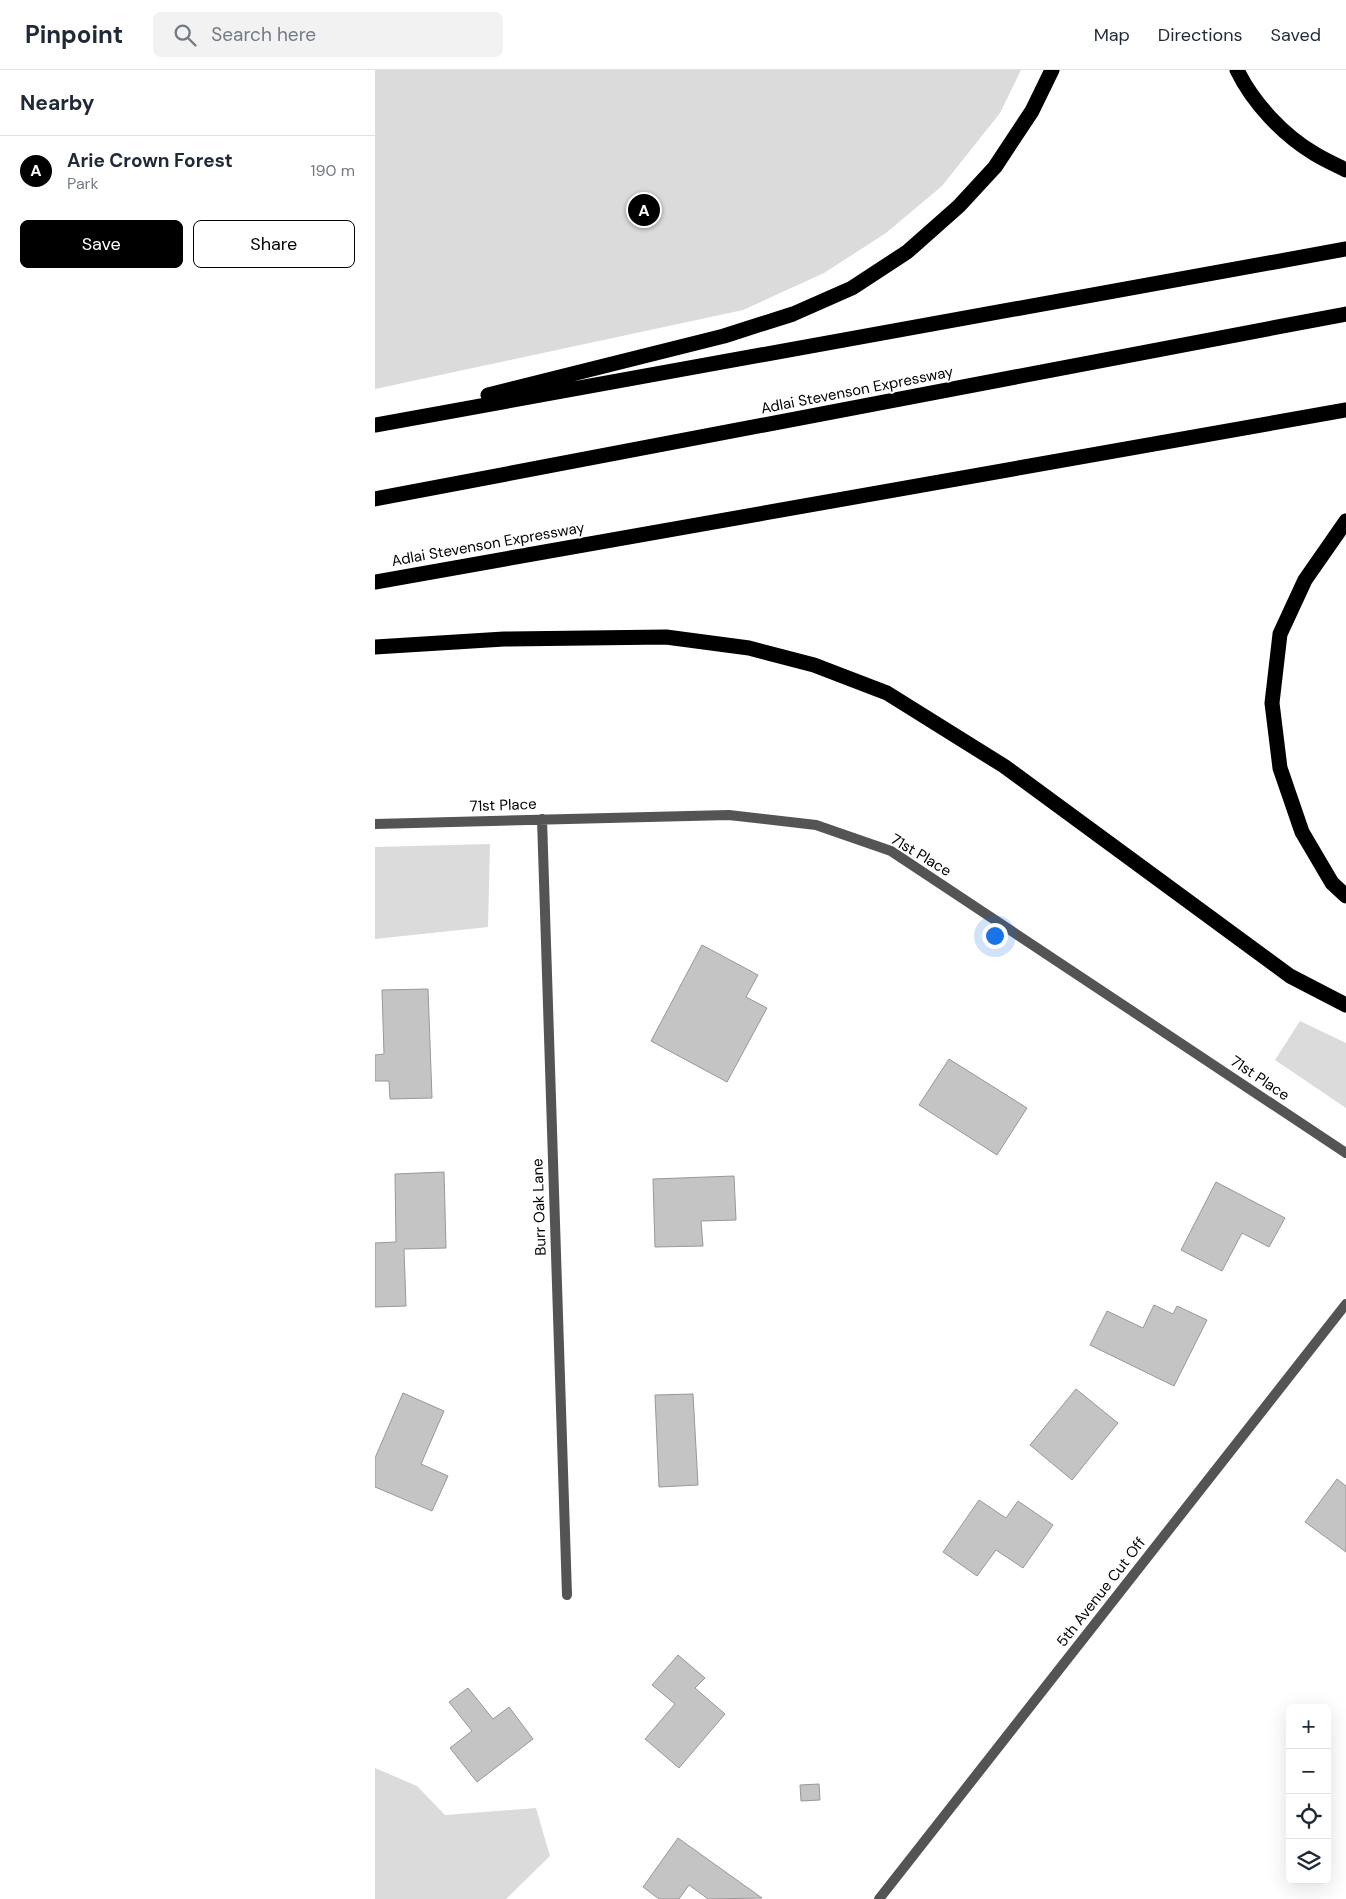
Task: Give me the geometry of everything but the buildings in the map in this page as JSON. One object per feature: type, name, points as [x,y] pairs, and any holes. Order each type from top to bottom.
[{"type":"highway","points":[[375,424],[724,336],[793,314],[852,288],[907,252],[959,206],[989,174],[1032,111],[1052,70]]},
{"type":"highway","points":[[1237,70],[1254,99],[1280,126],[1315,154],[1346,170]]},
{"type":"highway","points":[[375,424],[1346,249]]},
{"type":"highway","name":"Adlai Stevenson Expressway","points":[[375,499],[1346,314]]},
{"type":"highway","name":"Adlai Stevenson Expressway","points":[[375,582],[1346,410]]},
{"type":"highway","points":[[1346,521],[1305,580],[1280,634],[1272,703],[1280,768],[1302,832],[1332,883],[1346,896]]},
{"type":"highway","points":[[375,647],[504,639],[666,637],[749,648],[814,665],[887,693],[1004,766],[1290,976],[1346,1005]]},
{"type":"street","name":"71st Place","points":[[375,824],[729,815],[816,825],[891,851],[1346,1153]]},
{"type":"street","name":"Burr Oak Lane","points":[[542,819],[567,1595]]},
{"type":"street","name":"5th Avenue Cut Off","points":[[879,1899],[1346,1304]]},
{"type":"shaded area","points":[[375,70],[1021,70],[1000,113],[942,186],[886,233],[824,273],[743,310],[375,389]]},
{"type":"shaded area","points":[[490,844],[488,927],[375,939],[375,847]]},
{"type":"shaded area","points":[[1300,1021],[1346,1043],[1346,1108],[1275,1060]]},
{"type":"shaded area","points":[[375,1768],[417,1786],[445,1815],[536,1808],[550,1856],[506,1899],[375,1899]]},
{"type":"place","name":"Arie Crown Forest","points":[[644,210]]}]
